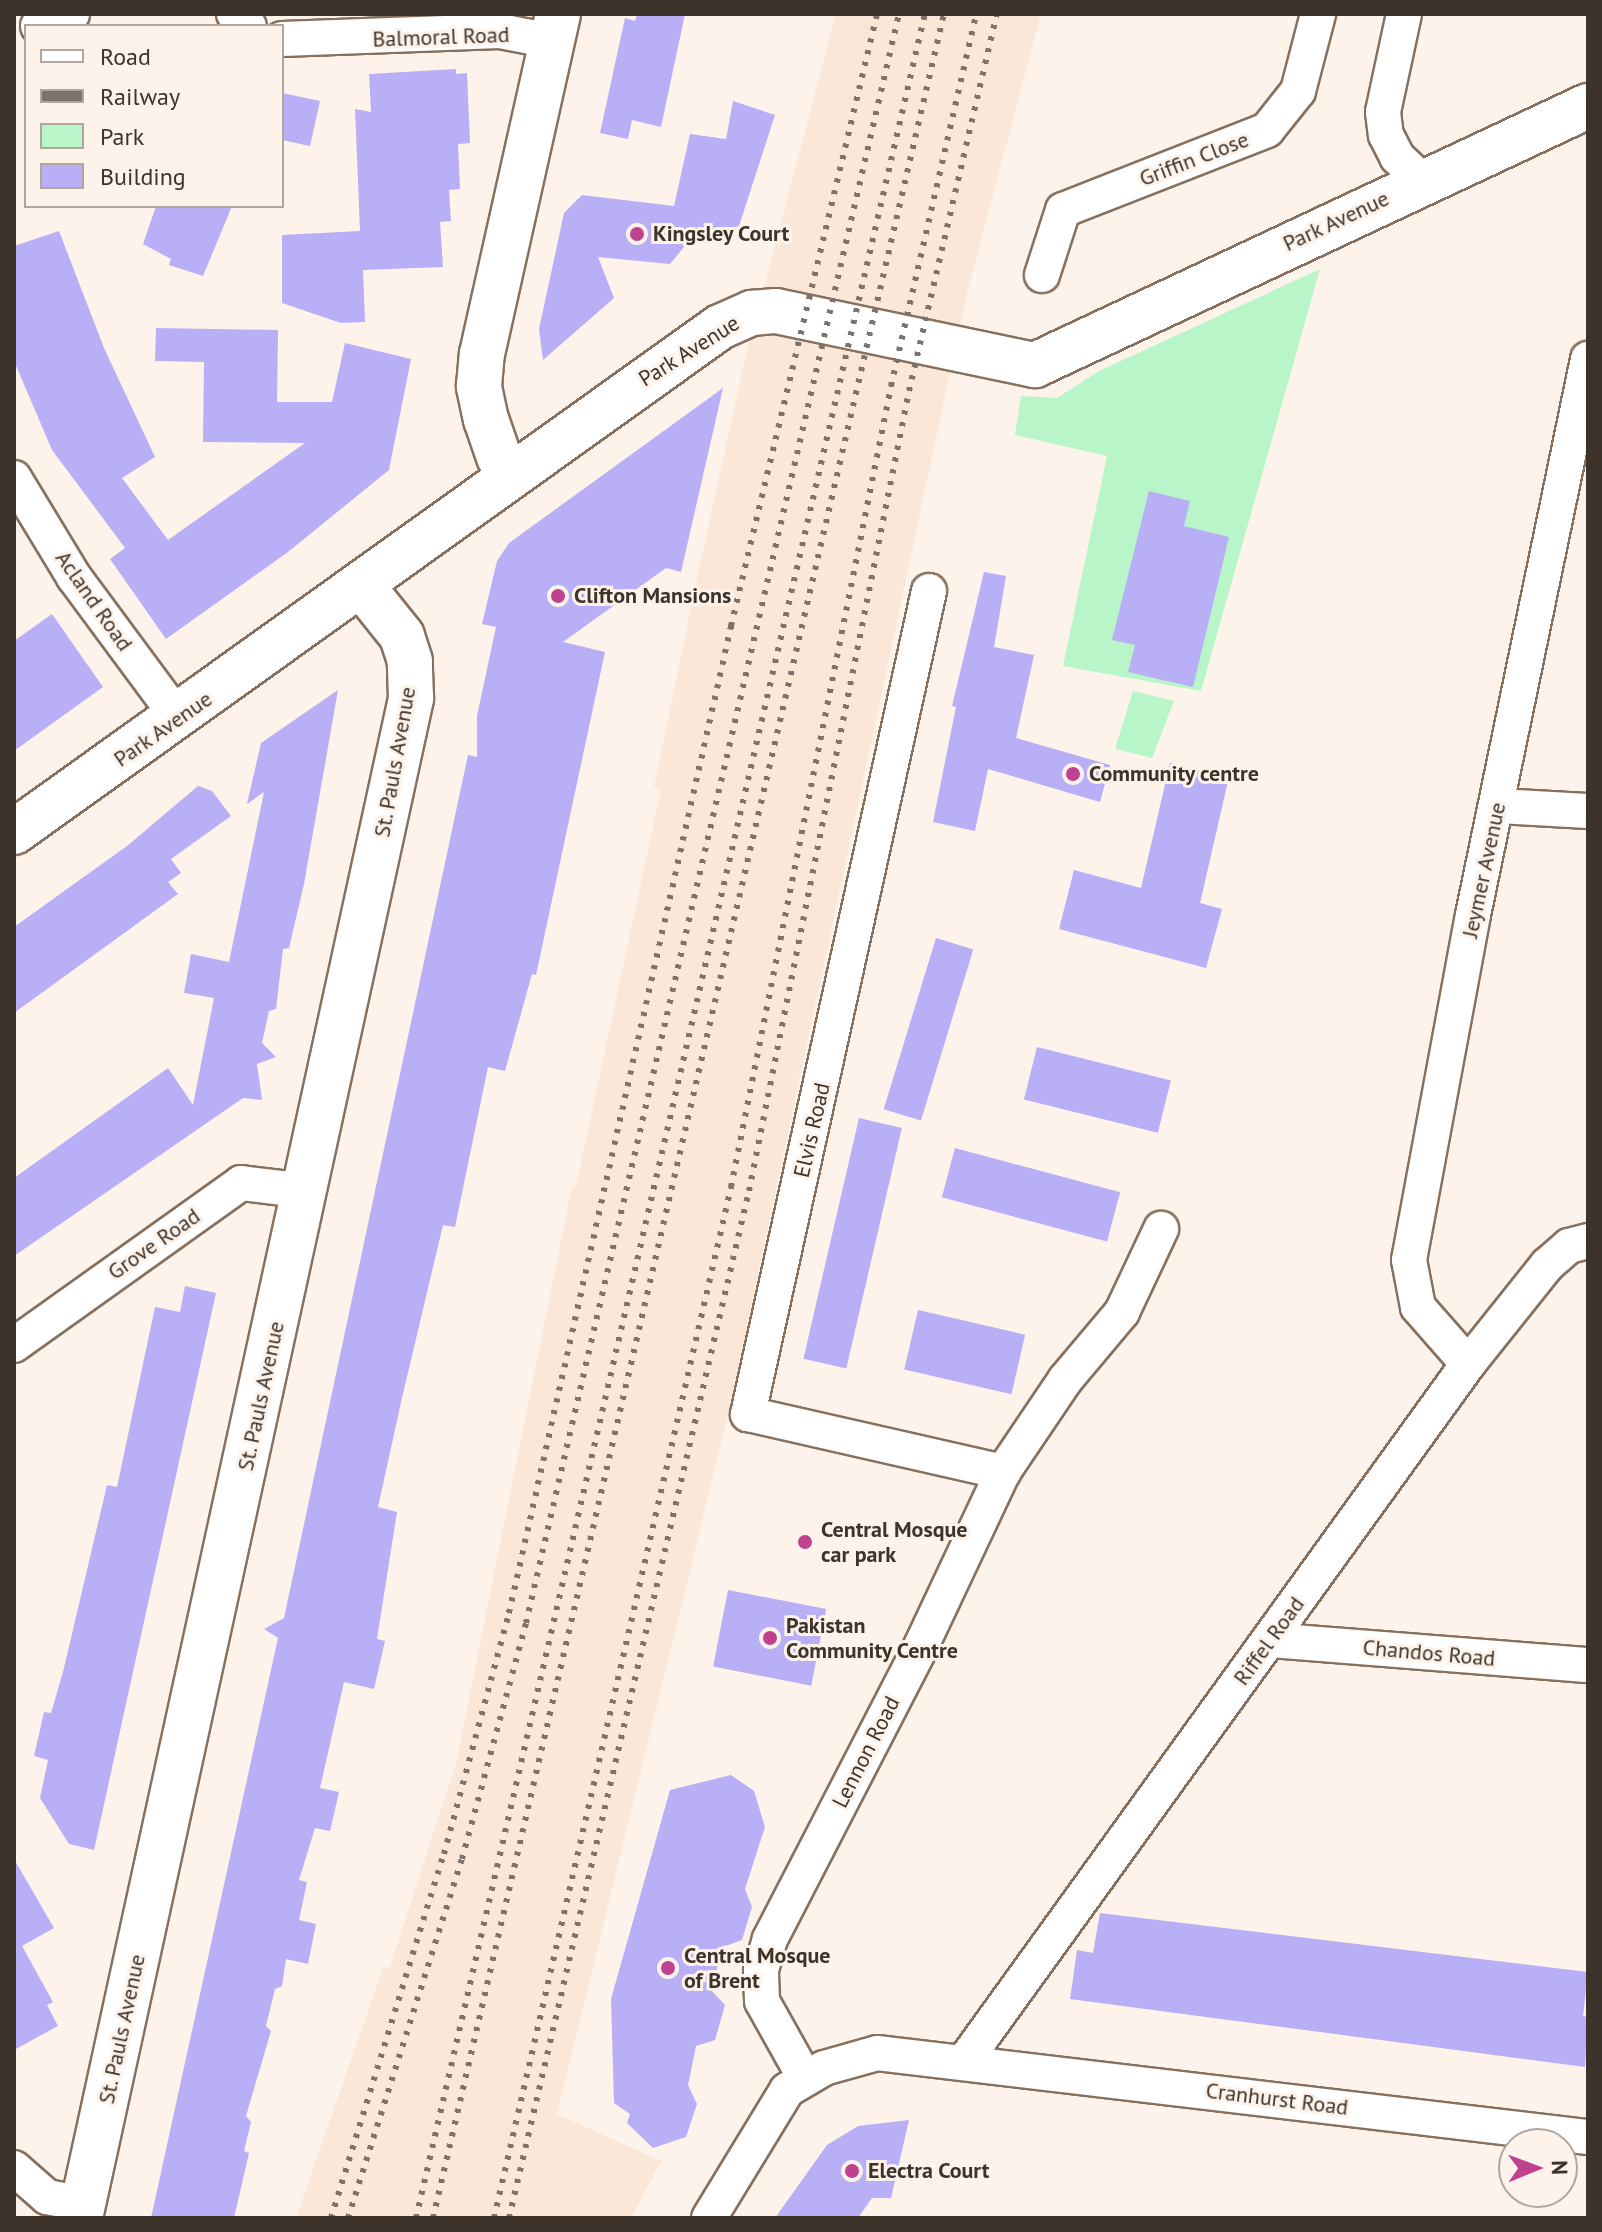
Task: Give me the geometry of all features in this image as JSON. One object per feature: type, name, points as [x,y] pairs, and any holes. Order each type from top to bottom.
[{"type":"street","points":[[44,24],[72,14]]},
{"type":"street","name":"Griffin Close","points":[[1042,275],[1063,210],[1267,130],[1298,91],[1318,14]]},
{"type":"street","points":[[1404,14],[1383,112],[1386,135],[1397,157],[1423,181]]},
{"type":"street","points":[[512,474],[499,457],[479,386],[554,27]]},
{"type":"street","name":"Balmoral Road","points":[[284,39],[554,27]]},
{"type":"street","name":"Park Avenue","points":[[14,832],[179,719],[692,345],[752,313],[776,311],[1035,365],[1588,106]]},
{"type":"street","name":"Jeymer Avenue","points":[[1468,1364],[1418,1307],[1409,1260],[1498,806],[1573,511],[1588,359]]},
{"type":"street","name":"Acland Road","points":[[14,478],[74,577],[179,719]]},
{"type":"street","name":"St. Pauls Avenue","points":[[82,2211],[411,698],[410,661],[402,636],[362,586]]},
{"type":"street","name":"Elvis Road","points":[[929,591],[748,1414],[1003,1472]]},
{"type":"street","points":[[1498,806],[1588,811]]},
{"type":"street","name":"Grove Road","points":[[14,1345],[241,1183],[306,1191]]},
{"type":"street","name":"Lennon Road","points":[[805,2078],[762,2001],[761,1970],[770,1939],[922,1644],[1003,1472],[1065,1380],[1122,1312],[1161,1229]]},
{"type":"street","name":"Riffel Road","points":[[966,2059],[1468,1364],[1547,1265],[1569,1246],[1588,1241]]},
{"type":"street","name":"Chandos Road","points":[[1269,1640],[1588,1665]]},
{"type":"street","name":"Cranhurst Road","points":[[805,2078],[877,2053],[966,2059],[1588,2137]]},
{"type":"street","points":[[709,2218],[770,2112],[805,2078]]},
{"type":"street","points":[[14,2168],[47,2197],[82,2211]]},
{"type":"shaded area","points":[[836,14],[1041,14],[967,293],[727,1419],[557,2114],[661,2161],[631,2218],[296,2218],[383,1968],[390,1967],[456,1763],[572,1186],[576,1186],[661,789],[654,787],[696,583],[745,359]]},
{"type":"green space","points":[[1320,269],[1201,691],[1063,666],[1107,456],[1015,435],[1021,396],[1057,398],[1099,371]]},
{"type":"green space","points":[[1133,691],[1174,701],[1152,758],[1115,749]]},
{"type":"building","points":[[637,14],[685,14],[661,127],[632,120],[628,139],[600,133],[625,18],[635,21]]},
{"type":"building","points":[[456,69],[456,74],[467,73],[470,143],[458,144],[460,189],[449,190],[451,221],[440,222],[443,267],[363,270],[365,322],[341,323],[282,303],[282,235],[360,231],[355,109],[371,112],[369,74]]},
{"type":"building","points":[[284,93],[320,101],[310,146],[284,140]]},
{"type":"building","name":"Kingsley Court","points":[[733,101],[775,115],[739,226],[689,241],[670,264],[598,257],[614,298],[543,360],[539,329],[564,213],[582,195],[674,206],[690,134],[726,139]]},
{"type":"building","points":[[155,208],[231,208],[203,276],[169,265],[171,259],[143,244]]},
{"type":"building","points":[[59,231],[104,348],[155,457],[122,478],[168,540],[305,443],[203,442],[204,362],[155,361],[156,328],[278,330],[277,402],[332,402],[345,343],[411,359],[389,470],[288,552],[166,639],[110,559],[125,548],[52,450],[14,361],[14,246]]},
{"type":"building","points":[[723,388],[681,572],[666,568],[563,642],[605,652],[536,975],[532,974],[505,1071],[488,1067],[455,1227],[443,1225],[402,1398],[378,1507],[397,1512],[377,1639],[385,1641],[374,1689],[344,1682],[320,1788],[339,1792],[330,1831],[315,1828],[299,1880],[307,1882],[299,1920],[316,1924],[308,1964],[286,1959],[282,1986],[275,1989],[266,2026],[271,2031],[246,2116],[251,2122],[244,2151],[249,2153],[234,2218],[151,2218],[278,1638],[264,1629],[284,1618],[468,755],[477,757],[477,716],[496,627],[482,624],[497,561],[509,543]]},
{"type":"building","points":[[1149,491],[1190,501],[1184,526],[1229,537],[1193,687],[1128,672],[1135,645],[1112,640]]},
{"type":"building","points":[[984,572],[1006,576],[994,647],[1034,655],[1016,738],[1110,765],[1100,802],[988,769],[975,831],[933,822],[956,707],[952,706]]},
{"type":"building","points":[[52,614],[103,687],[14,751],[14,641]]},
{"type":"building","points":[[338,690],[304,884],[289,948],[283,949],[276,1009],[269,1011],[262,1043],[276,1057],[257,1064],[262,1100],[243,1098],[14,1256],[14,1178],[168,1068],[193,1105],[214,998],[184,993],[191,954],[229,962],[264,792],[247,804],[261,743]]},
{"type":"building","points":[[1170,763],[1229,777],[1200,903],[1222,909],[1206,968],[1059,929],[1074,870],[1141,888]]},
{"type":"building","points":[[198,786],[212,791],[231,816],[171,859],[181,873],[168,882],[178,894],[14,1013],[14,927],[127,846]]},
{"type":"building","points":[[936,938],[973,949],[921,1121],[884,1109]]},
{"type":"building","points":[[1037,1047],[1171,1080],[1158,1133],[1024,1099]]},
{"type":"building","points":[[859,1118],[902,1128],[846,1369],[803,1359]]},
{"type":"building","points":[[955,1148],[1120,1192],[1107,1242],[942,1197]]},
{"type":"building","points":[[185,1286],[216,1293],[94,1850],[69,1844],[40,1798],[48,1760],[34,1756],[44,1712],[51,1713],[63,1672],[107,1485],[117,1487],[155,1307],[180,1312]]},
{"type":"building","points":[[918,1310],[1025,1335],[1011,1394],[904,1369]]},
{"type":"building","name":"Pakistan Community Centre","points":[[728,1590],[826,1609],[811,1686],[713,1667]]},
{"type":"building","name":"Central Mosque of Brent","points":[[731,1775],[754,1791],[765,1827],[745,1889],[752,1907],[742,1940],[723,1947],[711,1990],[725,2005],[715,2040],[696,2046],[688,2085],[697,2104],[686,2137],[653,2148],[627,2123],[630,2114],[614,2103],[611,1999],[670,1790]]},
{"type":"building","points":[[14,1859],[54,1928],[22,1946],[53,2002],[47,2005],[58,2026],[14,2050]]},
{"type":"building","points":[[1100,1913],[1588,1972],[1583,2016],[1588,2017],[1585,2067],[1070,1999],[1077,1950],[1093,1953]]},
{"type":"building","name":"Electra Court","points":[[909,2120],[891,2198],[872,2198],[858,2218],[775,2218],[827,2145],[858,2126]]},
{"type":"railway","points":[[331,2218],[444,1854],[509,1613],[731,626],[877,14]]},
{"type":"railway","points":[[348,2218],[462,1859],[526,1623],[899,14]]},
{"type":"railway","points":[[416,2218],[925,14]]},
{"type":"railway","points":[[433,2218],[944,14]]},
{"type":"railway","points":[[494,2218],[731,1187],[891,386],[976,14]]},
{"type":"railway","points":[[509,2218],[749,1191],[909,391],[997,14]]},
{"type":"place","name":"Kingsley Court","points":[[637,234]]},
{"type":"place","name":"Clifton Mansions","points":[[558,596]]},
{"type":"place","name":"Community centre","points":[[1073,774]]},
{"type":"place","name":"Central Mosque car park","points":[[805,1542]]},
{"type":"place","name":"Pakistan Community Centre","points":[[770,1638]]},
{"type":"place","name":"Central Mosque of Brent","points":[[668,1968]]},
{"type":"place","name":"Electra Court","points":[[852,2171]]}]
